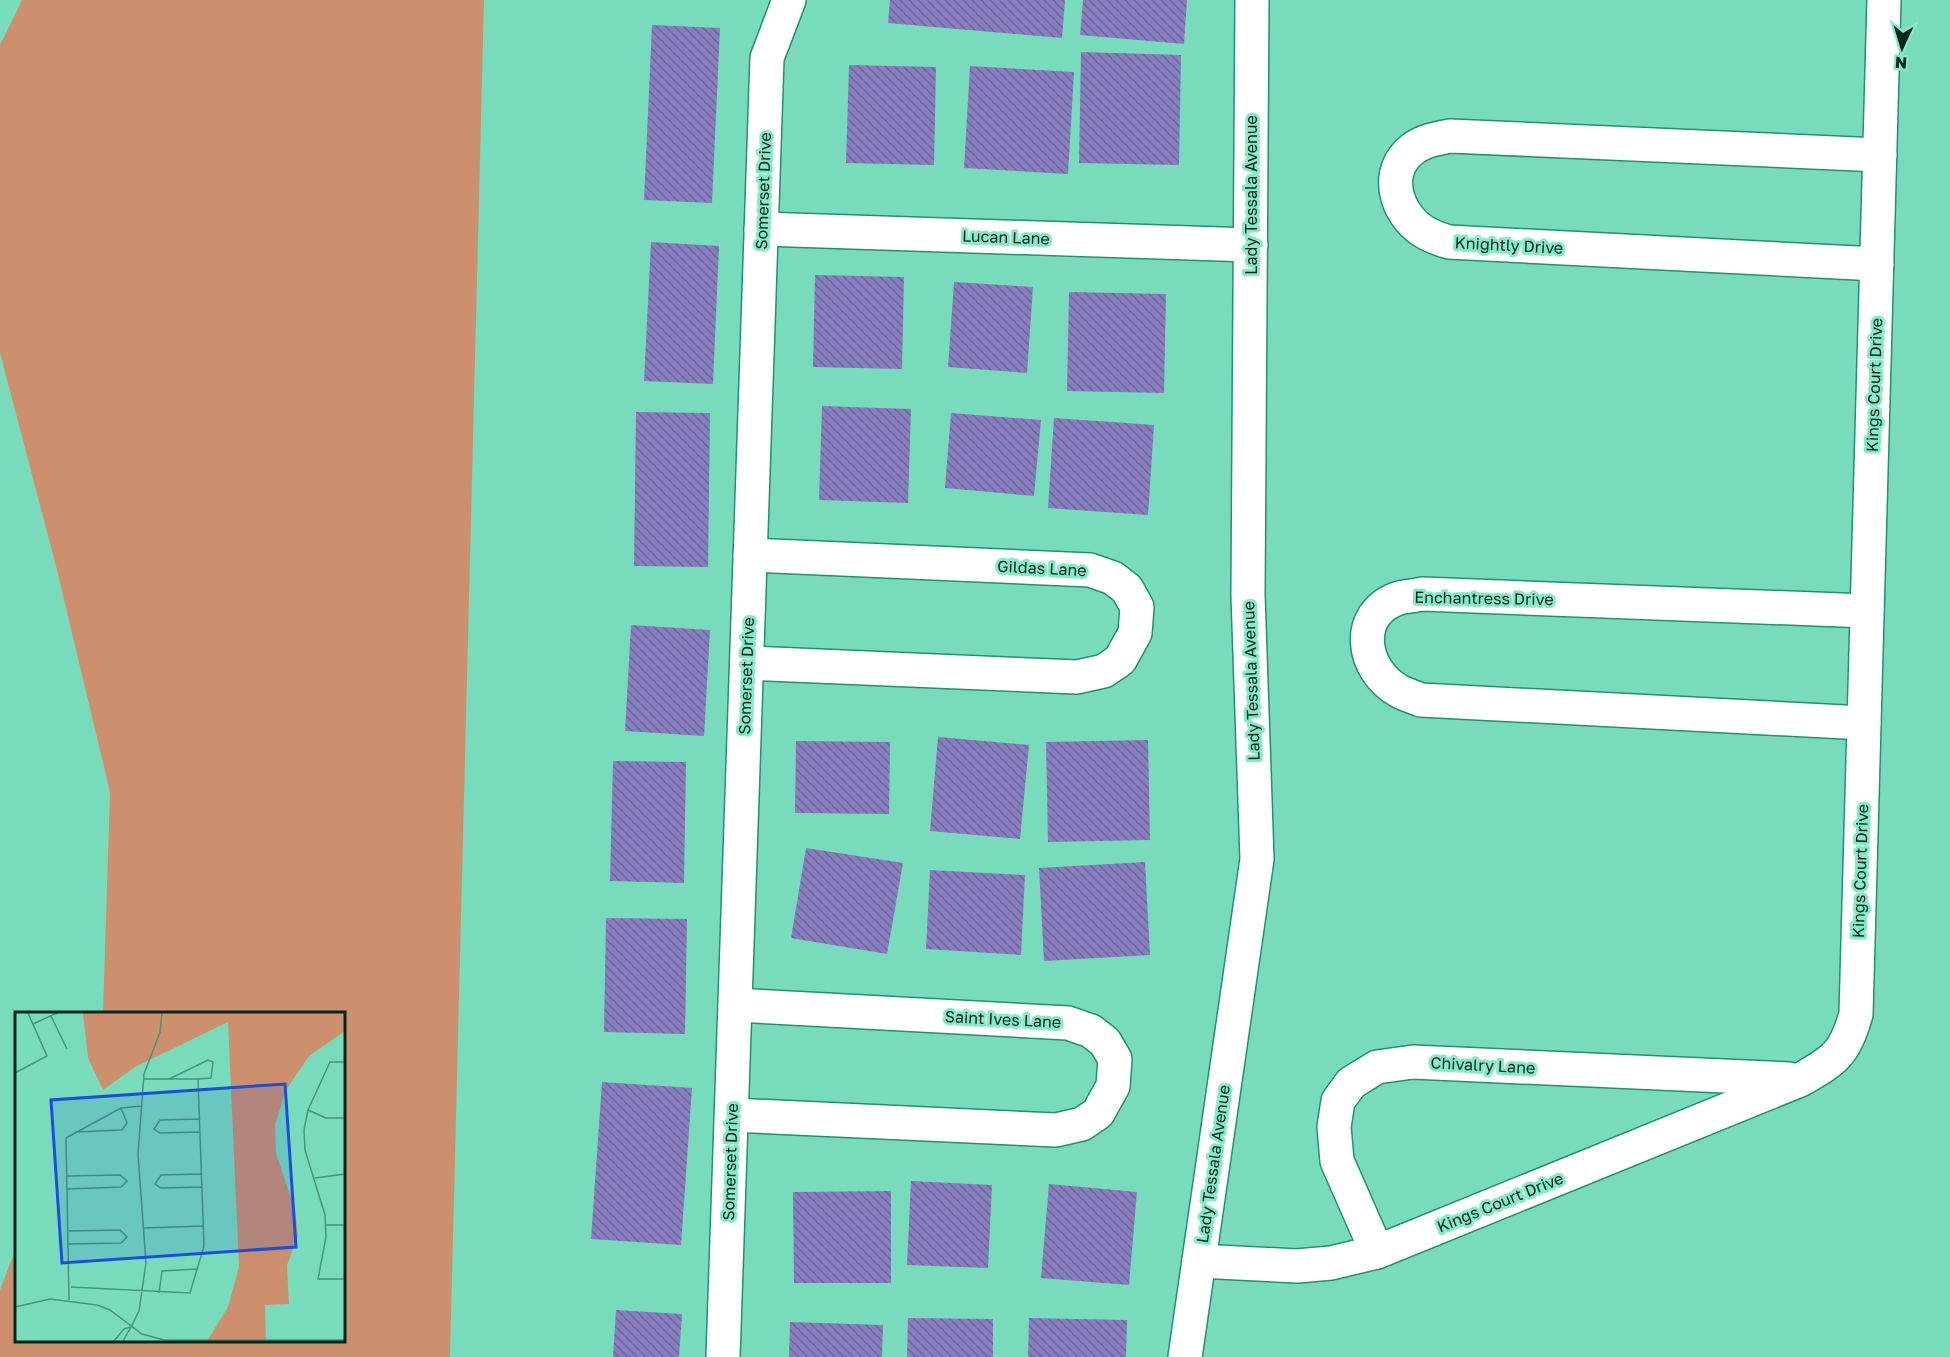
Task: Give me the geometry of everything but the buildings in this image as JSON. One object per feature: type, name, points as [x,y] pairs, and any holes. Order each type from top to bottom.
[{"type":"street","name":"Somerset Drive","points":[[723,1357],[767,58],[789,0]]},
{"type":"street","name":"Lady Tessala Avenue","points":[[1185,1357],[1257,859],[1248,595],[1252,0]]},
{"type":"street","name":"Kings Court Drive","points":[[1199,1261],[1297,1266],[1331,1263],[1377,1252],[1800,1080],[1824,1066],[1840,1052],[1850,1037],[1856,1014],[1884,0]]},
{"type":"street","name":"Knightly Drive","points":[[1877,264],[1449,242],[1426,233],[1411,221],[1399,203],[1394,182],[1398,165],[1409,152],[1426,141],[1450,136],[1880,155]]},
{"type":"street","name":"Lucan Lane","points":[[761,229],[1251,245]]},
{"type":"street","name":"Gildas Lane","points":[[747,663],[1077,677],[1104,671],[1120,660],[1135,633],[1137,607],[1127,589],[1113,578],[1090,570],[750,555]]},
{"type":"street","name":"Enchantress Drive","points":[[1864,723],[1421,700],[1398,691],[1382,678],[1371,661],[1366,640],[1370,624],[1381,610],[1398,598],[1422,594],[1867,611]]},
{"type":"street","name":"Saint Ives Lane","points":[[732,1115],[1056,1130],[1082,1124],[1098,1113],[1113,1086],[1115,1059],[1105,1042],[1091,1031],[1068,1023],[735,1005]]},
{"type":"street","name":"Chivalry Lane","points":[[1377,1252],[1337,1161],[1334,1127],[1338,1101],[1351,1083],[1377,1067],[1413,1062],[1800,1080]]},
{"type":"shaded area","points":[[22,0],[484,0],[450,1357],[0,1357],[0,1290],[15,1251],[15,1342],[345,1342],[345,1012],[103,1012],[110,792],[56,566],[0,353],[0,45]]}]
